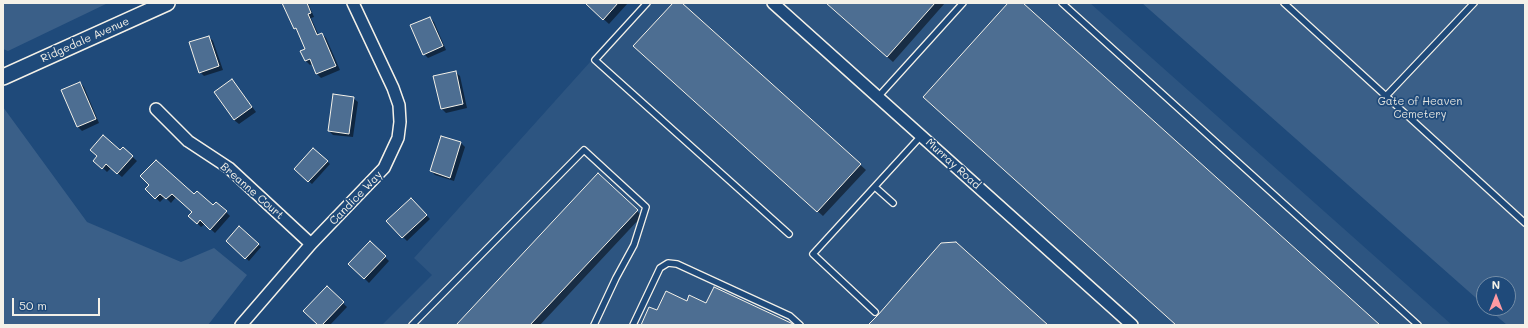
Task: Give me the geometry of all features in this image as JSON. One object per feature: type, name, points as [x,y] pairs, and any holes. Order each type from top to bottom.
[{"type":"main road","name":"Ridgedale Avenue","points":[[3,77],[166,3]]},
{"type":"street","name":"Candice Way","points":[[241,325],[311,244],[384,168],[398,138],[400,122],[399,104],[353,3]]},
{"type":"street","name":"Murray Road","points":[[773,3],[1132,325]]},
{"type":"street","name":"Breanne Court","points":[[156,109],[188,141],[229,168],[311,244]]},
{"type":"lane","points":[[647,3],[595,60],[789,234]]},
{"type":"lane","points":[[878,98],[963,3]]},
{"type":"lane","points":[[1062,3],[1418,325]]},
{"type":"lane","points":[[1284,3],[1525,223]]},
{"type":"lane","points":[[1386,96],[1474,3]]},
{"type":"lane","points":[[875,312],[813,254],[921,136]]},
{"type":"lane","points":[[412,325],[584,150],[646,207],[634,245],[616,278],[594,325]]},
{"type":"lane","points":[[875,187],[893,203]]},
{"type":"lane","points":[[633,325],[660,268],[668,263],[678,264],[776,309],[790,316],[800,325]]},
{"type":"shaded area","points":[[643,3],[1090,3],[1452,325],[382,325],[432,275],[414,258]]},
{"type":"green space","points":[[3,3],[108,3],[8,51],[3,49]]},
{"type":"green space","name":"Gate of Heaven Cemetery","points":[[1142,3],[1525,3],[1525,325],[1507,325],[1496,316],[1516,316],[1516,276],[1476,276],[1476,298]]},
{"type":"green space","points":[[3,107],[87,222],[181,262],[214,248],[247,275],[208,325],[3,325]]},
{"type":"building","points":[[282,3],[307,3],[311,13],[308,14],[317,35],[322,33],[336,66],[316,74],[310,59],[305,61],[300,51],[305,49],[296,28],[294,29]]},
{"type":"building","points":[[585,3],[618,3],[603,20]]},
{"type":"building","points":[[673,3],[682,3],[861,164],[817,212],[633,46]]},
{"type":"building","points":[[826,3],[935,3],[887,57]]},
{"type":"building","points":[[1008,3],[1023,3],[1380,325],[1176,325],[923,97]]},
{"type":"building","points":[[430,17],[443,46],[423,55],[410,25]]},
{"type":"building","points":[[209,36],[219,66],[199,73],[189,42]]},
{"type":"building","points":[[456,71],[463,104],[441,109],[433,76]]},
{"type":"building","points":[[232,79],[252,107],[234,120],[214,92]]},
{"type":"building","points":[[80,82],[96,119],[77,127],[61,90]]},
{"type":"building","points":[[333,94],[354,97],[349,134],[328,131]]},
{"type":"building","points":[[103,135],[120,150],[123,147],[133,156],[117,174],[106,164],[102,169],[93,161],[97,156],[90,150]]},
{"type":"building","points":[[441,136],[461,142],[450,178],[430,171]]},
{"type":"building","points":[[313,148],[328,161],[308,182],[294,169]]},
{"type":"building","points":[[156,160],[194,194],[197,191],[213,205],[216,202],[227,211],[210,230],[200,220],[197,224],[188,216],[192,212],[172,194],[166,199],[160,194],[155,199],[145,189],[149,185],[140,176]]},
{"type":"building","points":[[598,173],[638,210],[530,325],[456,325]]},
{"type":"building","points":[[411,198],[427,215],[402,238],[386,221]]},
{"type":"building","points":[[239,226],[259,244],[245,259],[226,241]]},
{"type":"building","points":[[370,241],[386,256],[364,279],[348,264]]},
{"type":"building","points":[[956,242],[1048,325],[868,325],[941,243]]},
{"type":"building","points":[[327,286],[344,302],[322,325],[318,325],[303,311]]},
{"type":"building","points":[[714,287],[794,325],[641,325],[649,307],[657,310],[666,291],[687,301],[689,295],[706,303]]}]
